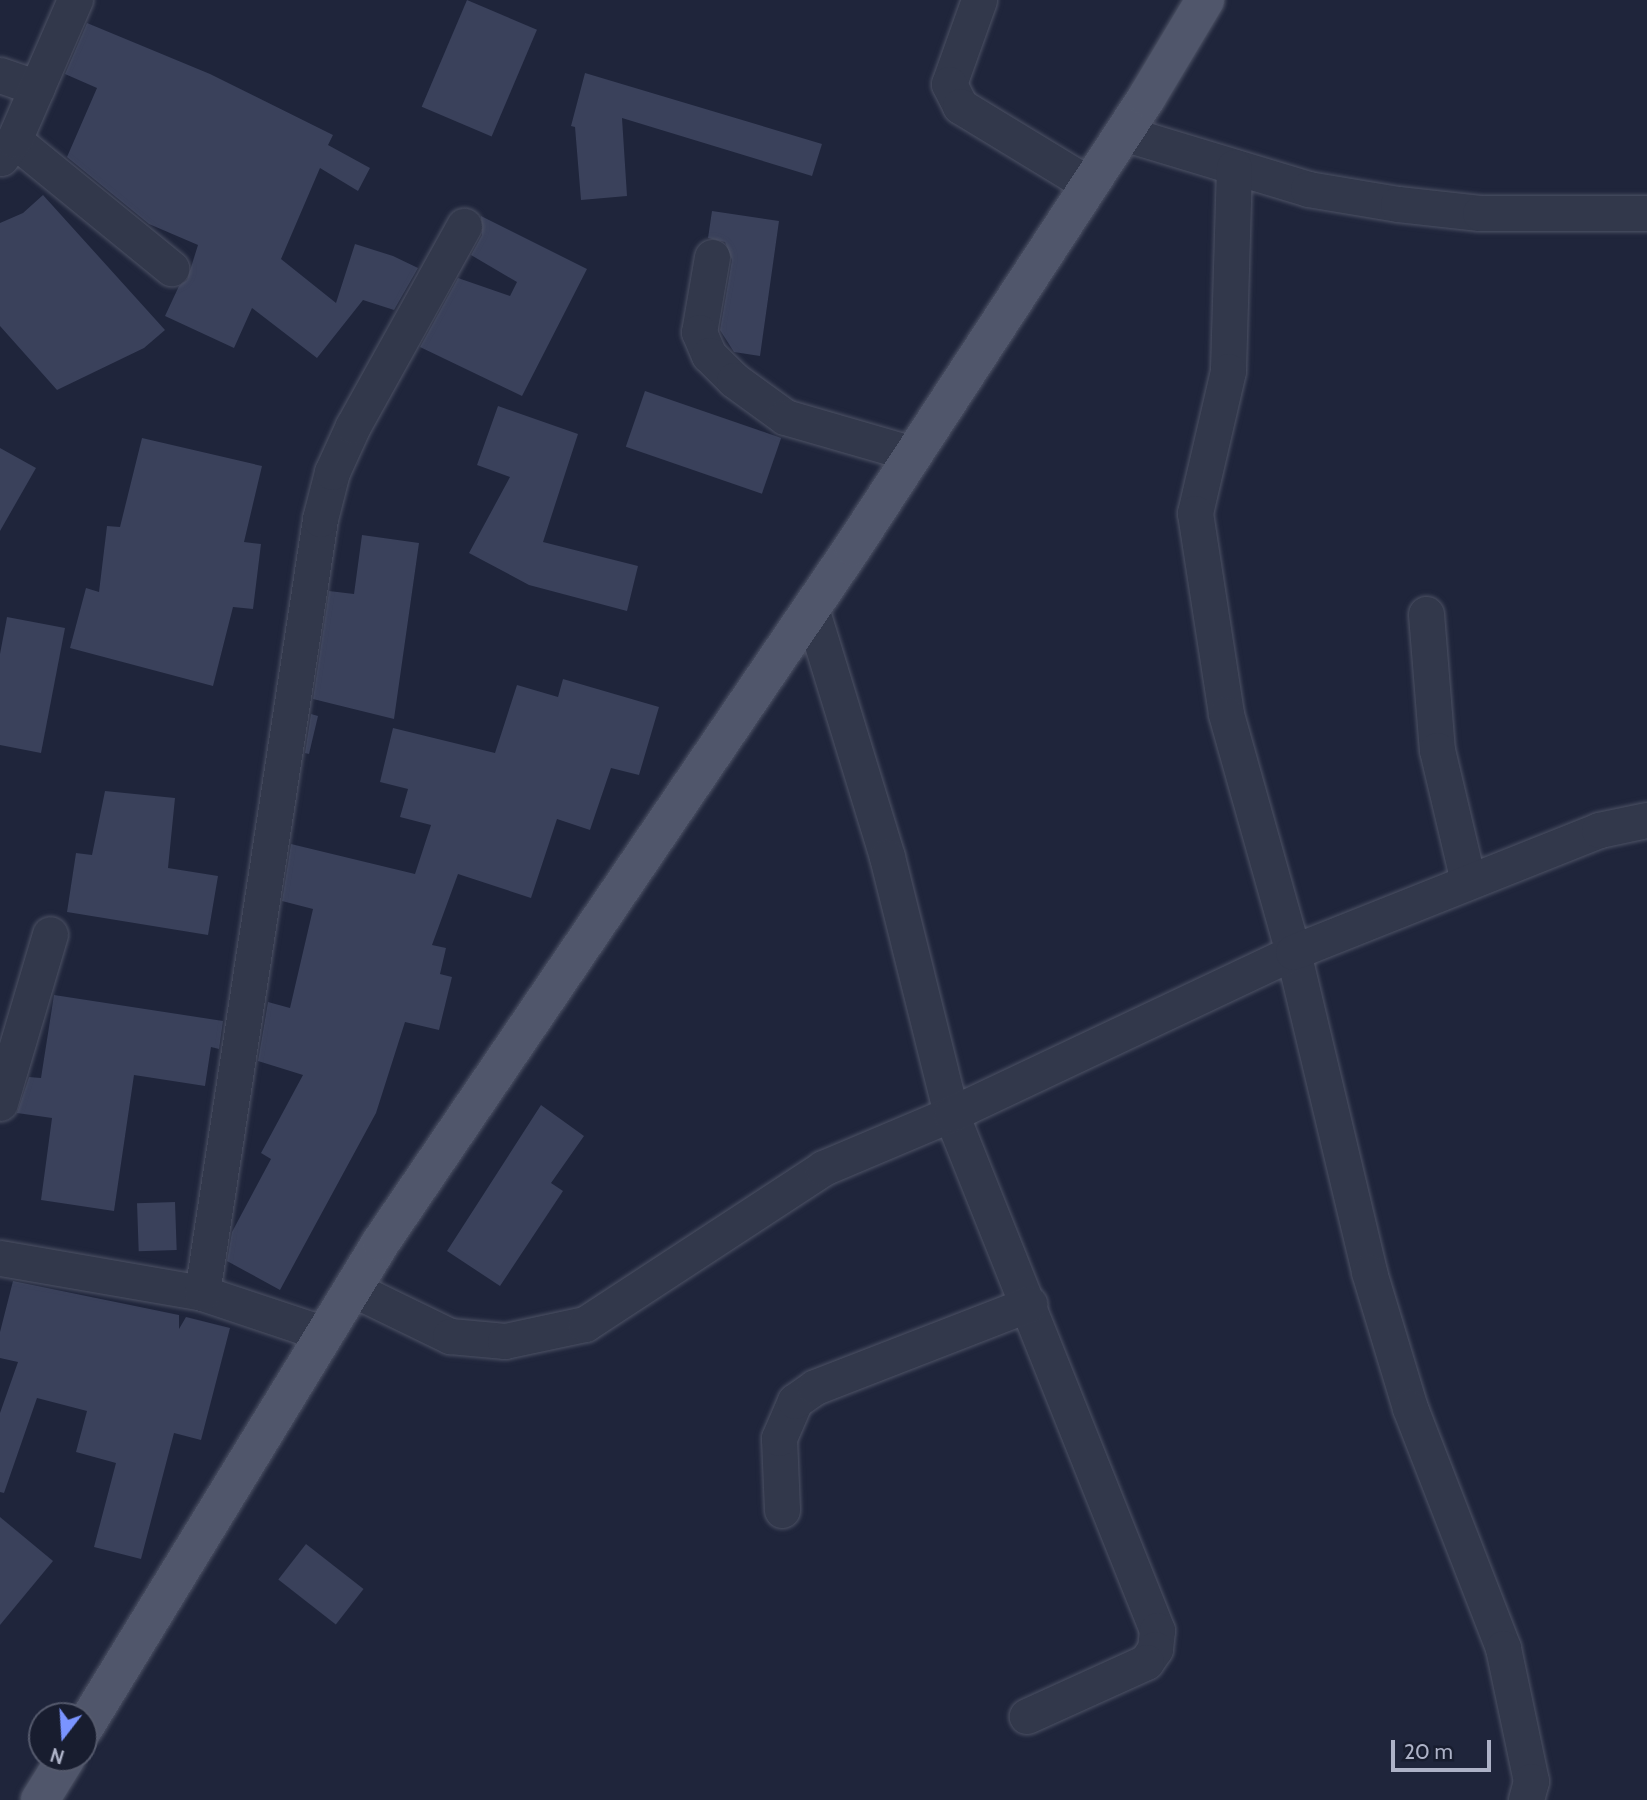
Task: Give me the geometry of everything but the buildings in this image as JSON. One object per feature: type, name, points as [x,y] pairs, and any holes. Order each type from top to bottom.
[{"type":"main road","points":[[98,1705],[353,1289],[913,454],[1090,185],[1205,0]]},
{"type":"main road","points":[[40,1800],[57,1772]]},
{"type":"street","points":[[75,0],[7,149],[171,268]]},
{"type":"street","points":[[979,0],[949,84],[960,106],[1090,185]]},
{"type":"street","points":[[0,75],[37,88]]},
{"type":"street","points":[[1123,133],[1308,189],[1412,205],[1480,213],[1647,213]]},
{"type":"street","points":[[1234,167],[1228,371],[1195,530],[1226,714],[1293,952],[1369,1272],[1410,1408],[1503,1648],[1531,1781],[1526,1800]]},
{"type":"street","points":[[202,1293],[320,519],[332,472],[352,426],[464,226]]},
{"type":"street","points":[[712,257],[699,332],[709,355],[734,380],[785,417],[913,454]]},
{"type":"street","points":[[811,608],[887,857],[951,1114],[1157,1630],[1155,1649],[1146,1662],[1027,1716]]},
{"type":"street","points":[[1426,614],[1437,750],[1468,881]]},
{"type":"street","points":[[353,1289],[450,1336],[505,1341],[546,1335],[585,1324],[642,1290],[823,1168],[951,1114],[1293,952],[1599,830],[1647,820]]},
{"type":"street","points":[[0,1103],[50,934]]},
{"type":"street","points":[[0,1258],[202,1293],[325,1334]]},
{"type":"street","points":[[782,1510],[779,1438],[795,1401],[815,1387],[1029,1304]]}]
